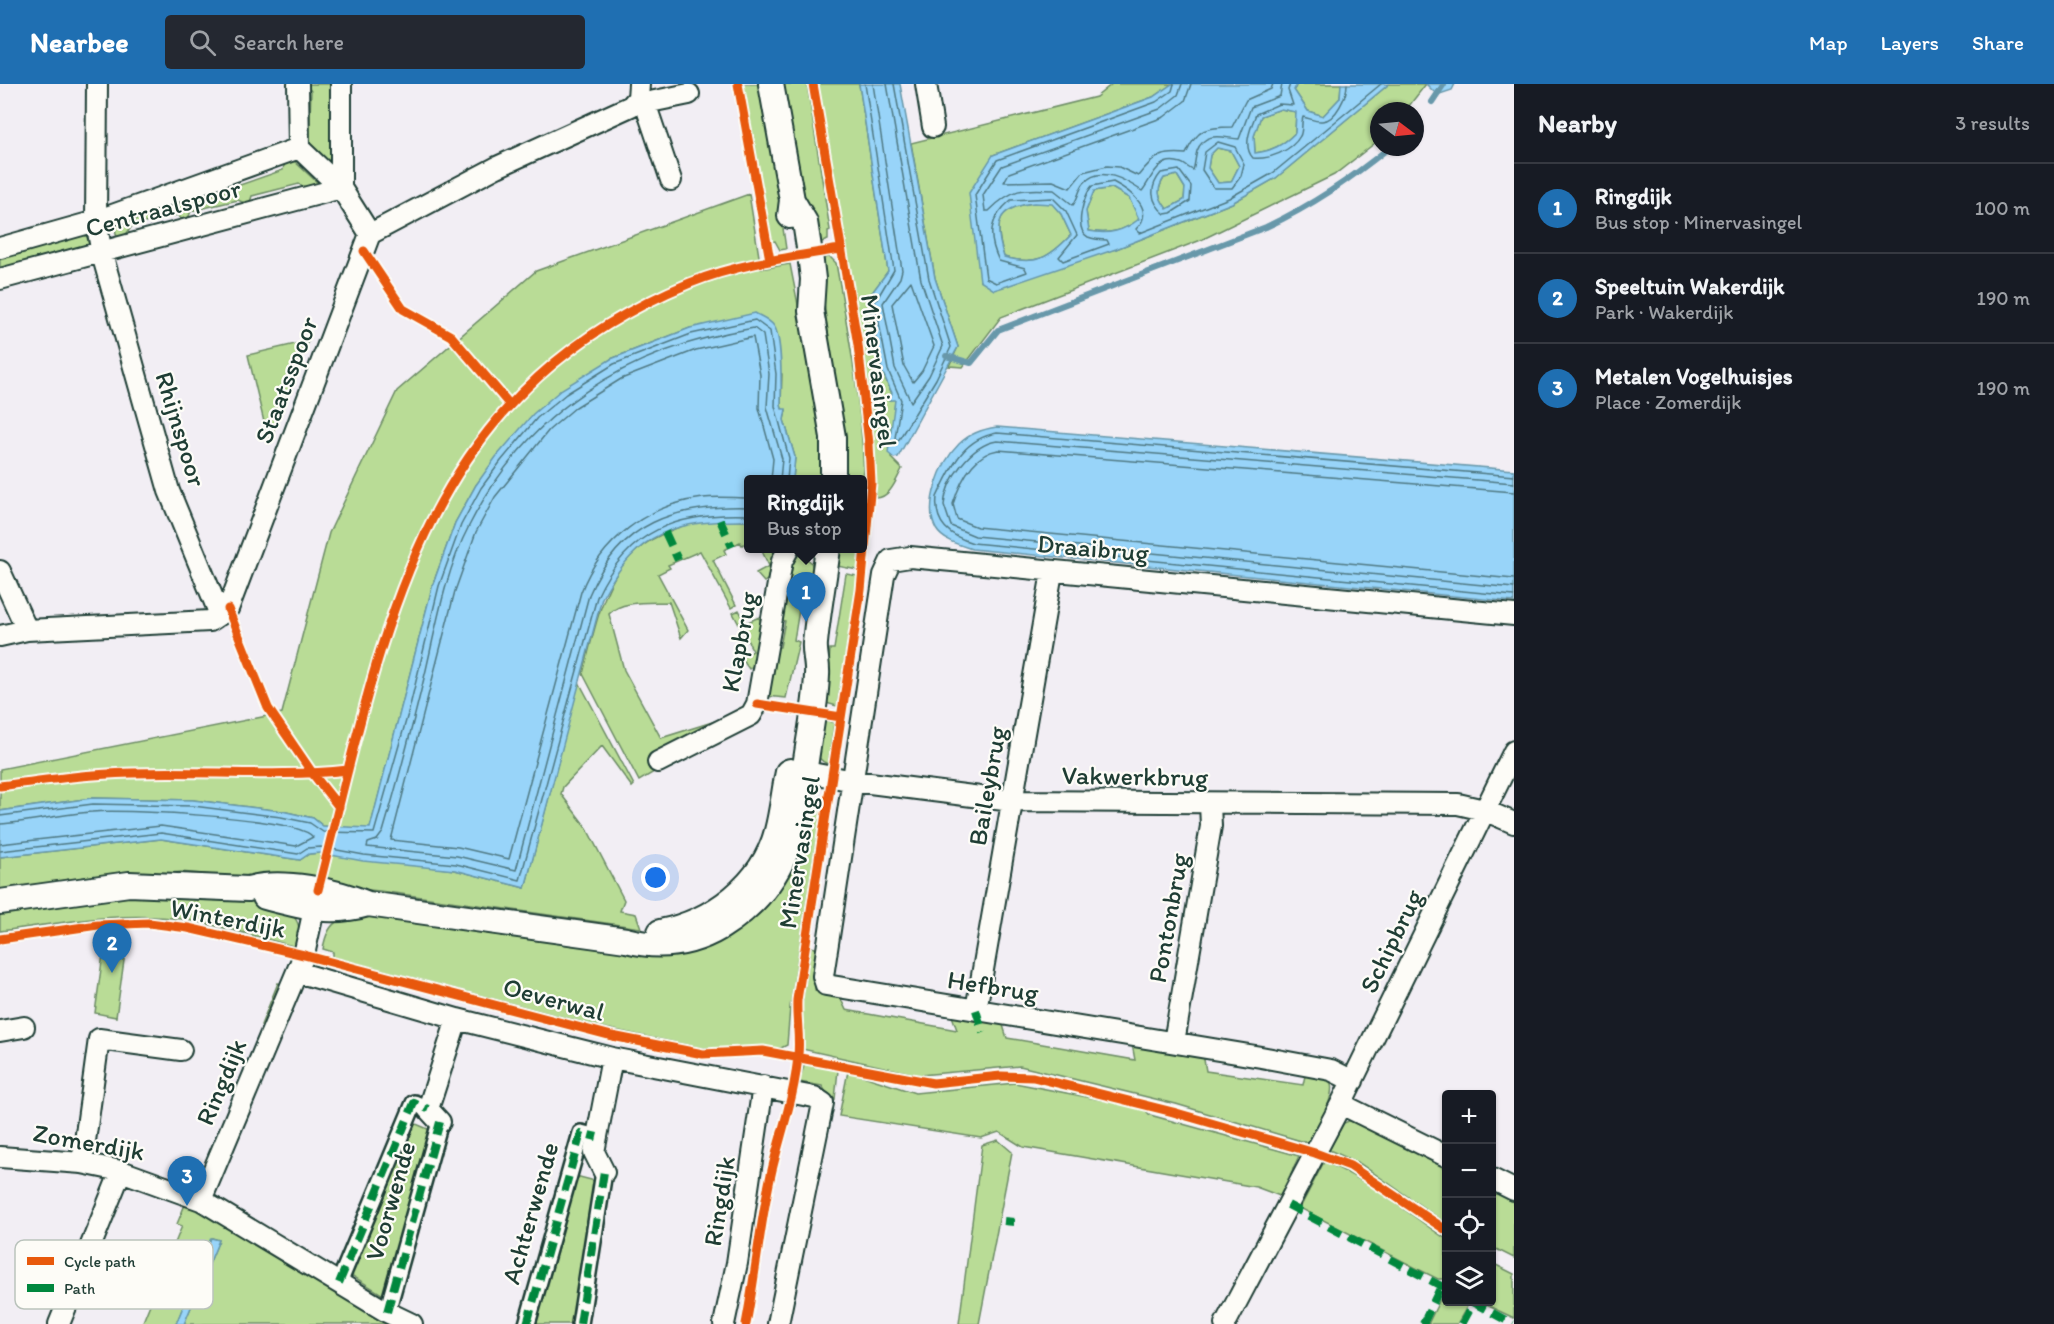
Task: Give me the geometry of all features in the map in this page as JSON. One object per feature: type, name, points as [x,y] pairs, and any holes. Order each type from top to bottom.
[{"type":"street","name":"Rhijnspoor","points":[[97,84],[96,221],[102,254],[170,491],[220,615]]},
{"type":"street","points":[[298,84],[299,148],[341,188],[370,234],[497,167],[631,106],[641,95],[689,94]]},
{"type":"street","points":[[340,84],[341,188]]},
{"type":"street","points":[[771,84],[792,200],[805,222],[813,279],[811,311],[833,437],[833,475]]},
{"type":"street","points":[[926,84],[933,127]]},
{"type":"street","points":[[641,95],[671,180]]},
{"type":"street","name":"Centraalspoor","points":[[0,248],[96,221],[299,148]]},
{"type":"street","name":"Centraalspoor","points":[[0,279],[102,254],[341,188]]},
{"type":"street","name":"Staatsspoor","points":[[220,615],[228,609],[370,234]]},
{"type":"street","name":"Klapbrug","points":[[658,762],[751,715],[757,704],[782,561],[787,553]]},
{"type":"street","name":"Minervasingel","points":[[0,902],[129,884],[248,889],[260,885],[316,899],[345,894],[368,904],[626,940],[672,930],[704,918],[720,909],[749,881],[769,852],[777,832],[796,770],[804,670],[814,646],[826,553]]},
{"type":"street","name":"Draaibrug","points":[[854,781],[884,576],[891,561],[910,557],[1514,615]]},
{"type":"street","points":[[0,571],[27,630]]},
{"type":"street","name":"Baileybrug","points":[[976,1010],[1052,572]]},
{"type":"street","points":[[0,636],[27,630],[210,621],[220,615]]},
{"type":"street","name":"Schipbrug","points":[[1226,1324],[1353,1081],[1514,751]]},
{"type":"street","name":"Vakwerkbrug","points":[[796,770],[854,781],[1012,801],[1458,804],[1484,810],[1514,823]]},
{"type":"street","name":"Hefbrug","points":[[854,781],[823,976],[826,985],[1331,1070],[1353,1081]]},
{"type":"street","name":"Pontonbrug","points":[[1174,1042],[1211,826],[1210,804]]},
{"type":"street","name":"Ringdijk","points":[[201,1200],[297,972],[308,942],[316,899]]},
{"type":"street","name":"Oeverwal","points":[[297,972],[457,1019],[612,1058],[792,1091],[814,1097],[823,1103],[778,1324]]},
{"type":"street","name":"Voorwende","points":[[387,1312],[457,1019]]},
{"type":"street","points":[[0,1031],[24,1028]]},
{"type":"street","points":[[82,1163],[99,1039],[181,1050]]},
{"type":"street","name":"Achterwende","points":[[580,1324],[604,1172],[594,1152],[612,1058]]},
{"type":"street","name":"Ringdijk","points":[[724,1324],[737,1263],[764,1086]]},
{"type":"street","name":"Voorwende","points":[[339,1283],[414,1104],[434,1115]]},
{"type":"street","points":[[1341,1104],[1442,1154]]},
{"type":"street","name":"Achterwende","points":[[527,1324],[581,1133],[597,1137]]},
{"type":"street","name":"Zomerdijk","points":[[0,1157],[82,1163],[121,1171],[201,1200]]},
{"type":"street","points":[[93,1240],[121,1171]]},
{"type":"street","points":[[1496,1181],[1513,1187]]},
{"type":"street","points":[[201,1200],[387,1312],[412,1324]]},
{"type":"street","points":[[59,1324],[65,1309]]},
{"type":"green space","points":[[305,84],[337,84],[331,88],[331,96],[336,97],[336,102],[330,109],[331,156],[335,160],[335,172],[309,145],[311,91]]},
{"type":"green space","points":[[742,84],[762,84],[786,249],[780,250],[775,241],[770,242]]},
{"type":"green space","points":[[784,84],[807,84],[830,230],[828,240],[816,244],[793,147]]},
{"type":"green space","points":[[818,84],[859,84],[888,271],[871,294],[869,302],[882,371],[892,394],[890,400],[895,399],[891,458],[902,469],[889,492],[876,498],[871,405]]},
{"type":"green space","points":[[1112,84],[1172,84],[1153,97],[993,155],[980,281],[1116,249],[1232,203],[1276,178],[1389,84],[1426,84],[1412,102],[1370,102],[1370,147],[1334,175],[1201,240],[1001,317],[963,367],[949,366],[958,347],[935,278],[911,143],[1096,97]]},
{"type":"green space","points":[[1297,84],[1341,84],[1340,98],[1323,116],[1308,111],[1294,90]]},
{"type":"green space","points":[[1281,109],[1296,112],[1295,133],[1277,147],[1255,153],[1254,136],[1261,116]]},
{"type":"green space","points":[[1217,148],[1231,151],[1239,166],[1231,182],[1218,183],[1208,168],[1210,155]]},
{"type":"green space","points":[[293,160],[319,184],[306,190],[299,184],[252,196],[249,205],[238,200],[191,211],[188,219],[184,221],[177,215],[132,226],[125,236],[117,238],[114,224],[205,191],[208,196],[283,170],[285,162]]},
{"type":"green space","points":[[1177,175],[1185,188],[1184,200],[1167,209],[1159,190],[1164,178]]},
{"type":"green space","points":[[1112,188],[1129,198],[1140,219],[1116,231],[1089,231],[1086,211],[1094,191]]},
{"type":"green space","points":[[749,194],[761,269],[790,264],[818,406],[822,475],[793,475],[795,457],[784,420],[786,410],[782,409],[781,405],[782,374],[690,328],[611,359],[514,438],[476,485],[455,523],[433,584],[370,829],[323,826],[313,818],[282,811],[193,800],[92,798],[0,811],[0,769],[282,713],[329,533],[397,391],[536,271]]},
{"type":"green space","points":[[1034,203],[1052,203],[1061,214],[1071,235],[1056,249],[1041,258],[1025,261],[1004,257],[999,235],[1001,219],[1012,208]]},
{"type":"green space","points":[[86,234],[89,244],[0,269],[0,258]]},
{"type":"green space","points":[[830,257],[836,263],[856,381],[864,475],[842,475],[841,427],[818,259]]},
{"type":"green space","points":[[308,341],[269,443],[248,355]]},
{"type":"green space","points":[[705,520],[744,521],[744,544],[740,542],[724,550],[726,554],[713,560],[736,605],[731,608],[700,551],[668,565],[670,568],[658,574],[688,630],[681,638],[669,602],[629,604],[609,614],[624,670],[661,738],[719,720],[721,723],[649,759],[654,772],[639,781],[583,674],[606,594],[617,574],[631,556],[649,541],[674,529]]},
{"type":"green space","points":[[763,553],[775,553],[771,577],[764,582],[756,573],[769,566]]},
{"type":"green space","points":[[839,553],[860,553],[858,570],[837,566]]},
{"type":"green space","points":[[801,555],[811,562],[815,576],[805,574],[794,640],[799,642],[786,698],[766,696],[774,647],[780,647],[785,621],[779,619],[789,564],[793,557]]},
{"type":"green space","points":[[846,574],[858,576],[837,706],[826,703],[830,649],[834,649]]},
{"type":"green space","points":[[739,610],[746,623],[759,617],[761,623],[755,664],[749,669],[741,658],[753,651],[733,613]]},
{"type":"green space","points":[[579,682],[634,785],[632,787],[602,746],[563,787],[561,794],[586,827],[624,900],[620,911],[636,914],[641,928],[380,891],[181,872],[0,892],[0,857],[161,839],[300,860],[309,854],[320,853],[455,870],[525,888]]},
{"type":"green space","points":[[819,718],[834,723],[828,764],[822,761],[816,751]]},
{"type":"green space","points":[[811,808],[821,810],[790,1007],[787,1045],[781,1048],[702,1048],[605,1028],[333,957],[333,952],[323,949],[329,930],[339,920],[373,917],[662,951]]},
{"type":"green space","points":[[158,895],[249,899],[282,908],[298,923],[298,947],[211,925],[159,917],[113,917],[0,931],[0,912],[106,897]]},
{"type":"green space","points":[[106,932],[128,932],[116,1017],[95,1013]]},
{"type":"green space","points":[[811,947],[815,948],[818,954],[815,990],[839,995],[846,1010],[957,1030],[951,1013],[1002,1022],[1007,1038],[1135,1060],[1132,1044],[1203,1054],[1206,1071],[1303,1085],[1306,1071],[1328,1078],[1331,1084],[1329,1101],[1308,1143],[1176,1104],[1020,1066],[920,1075],[802,1049],[802,1004]]},
{"type":"green space","points":[[278,983],[284,985],[266,1027],[261,1025]]},
{"type":"green space","points":[[805,1063],[838,1070],[835,1099],[830,1098],[822,1086],[799,1082]]},
{"type":"green space","points":[[848,1071],[915,1093],[1015,1083],[1143,1108],[1150,1115],[1299,1156],[1280,1196],[1256,1187],[1023,1147],[999,1132],[981,1138],[839,1116]]},
{"type":"green space","points":[[1351,1120],[1442,1162],[1442,1220],[1359,1163],[1329,1150],[1344,1123]]},
{"type":"green space","points":[[409,1121],[435,1132],[388,1298],[346,1272]]},
{"type":"green space","points":[[998,1140],[1012,1152],[979,1324],[959,1324],[982,1145]]},
{"type":"green space","points":[[1324,1162],[1341,1169],[1372,1187],[1442,1236],[1442,1279],[1438,1279],[1300,1208]]},
{"type":"green space","points":[[572,1175],[599,1182],[577,1324],[530,1324]]},
{"type":"green space","points":[[1496,1189],[1514,1198],[1514,1258],[1496,1249]]},
{"type":"green space","points":[[186,1202],[393,1324],[184,1324],[190,1309],[213,1309],[213,1254],[219,1240],[212,1238],[211,1240],[176,1240],[182,1226],[177,1224]]},
{"type":"green space","points":[[1496,1265],[1514,1274],[1514,1318],[1488,1306],[1496,1306]]},
{"type":"green space","points":[[1442,1295],[1442,1306],[1467,1306],[1457,1324],[1428,1324]]},
{"type":"green space","points":[[148,1309],[182,1309],[176,1324],[142,1324]]},
{"type":"water","points":[[859,84],[900,84],[935,278],[958,347],[898,457],[894,458],[888,453],[895,400],[889,400],[892,393],[882,371],[869,302],[871,294],[888,271]]},
{"type":"water","points":[[1172,84],[1297,84],[1294,90],[1308,111],[1323,116],[1340,98],[1341,84],[1389,84],[1276,178],[1232,203],[1116,249],[1007,286],[994,290],[980,281],[969,193],[993,155],[1153,97]],"holes":[[[1281,109],[1296,112],[1295,133],[1277,147],[1255,153],[1254,136],[1261,116]],[[1217,148],[1231,151],[1239,166],[1231,182],[1218,183],[1208,168],[1210,155]],[[1177,175],[1185,188],[1184,200],[1167,209],[1159,193],[1164,178]],[[1112,188],[1129,198],[1139,219],[1116,231],[1089,231],[1086,211],[1094,191]],[[1034,203],[1052,204],[1061,214],[1071,235],[1056,249],[1041,258],[1025,261],[1004,257],[999,226],[1005,213],[1012,208]]]},
{"type":"water","points":[[1426,84],[1455,84],[1452,90],[1437,95]]},
{"type":"water","points":[[755,313],[774,326],[779,342],[781,364],[781,405],[782,409],[786,409],[784,420],[795,457],[793,475],[744,475],[744,521],[700,523],[662,534],[645,543],[616,575],[602,598],[525,888],[455,870],[363,861],[320,853],[309,854],[300,860],[161,839],[0,857],[0,811],[92,798],[193,800],[282,811],[313,818],[323,826],[370,828],[433,584],[455,523],[476,485],[496,457],[533,414],[562,389],[611,359],[690,328]]},
{"type":"water","points":[[997,427],[1514,470],[1514,602],[972,549],[962,546],[947,540],[936,529],[932,508],[936,484],[940,472],[959,444],[977,432]]},
{"type":"water","points":[[211,1238],[219,1240],[213,1254],[213,1240],[210,1240]]},
{"type":"water","points":[[182,1309],[190,1309],[184,1324],[176,1324]]},
{"type":"waterway","points":[[1432,102],[1444,84]]},
{"type":"waterway","points":[[946,356],[971,363],[998,330],[1266,227],[1330,191],[1378,156]]},
{"type":"marked path","points":[[720,520],[732,547]]},
{"type":"marked path","points":[[665,532],[678,560]]},
{"type":"marked path","points":[[976,1010],[983,1033]]},
{"type":"marked path","points":[[339,1283],[414,1103],[428,1109]]},
{"type":"marked path","points":[[387,1312],[440,1122]]},
{"type":"marked path","points":[[527,1324],[581,1133],[597,1137]]},
{"type":"marked path","points":[[580,1324],[604,1172]]},
{"type":"marked path","points":[[1288,1205],[1442,1286]]},
{"type":"marked path","points":[[1004,1221],[1014,1222]]},
{"type":"marked path","points":[[1423,1324],[1441,1286]]},
{"type":"marked path","points":[[1462,1324],[1472,1306]]},
{"type":"marked path","points":[[1479,1306],[1513,1324]]},
{"type":"cycle path","points":[[738,84],[770,260]]},
{"type":"cycle path","points":[[813,84],[858,345],[871,483],[867,526]]},
{"type":"cycle path","points":[[318,890],[365,703],[392,615],[426,532],[469,457],[525,389],[598,331],[708,276],[764,262],[840,249]]},
{"type":"cycle path","points":[[364,251],[403,309],[451,336],[510,405]]},
{"type":"cycle path","points":[[746,1324],[768,1189],[796,1070],[797,1000],[861,590],[864,553]]},
{"type":"cycle path","points":[[228,609],[268,708],[313,774],[339,807]]},
{"type":"cycle path","points":[[757,704],[841,717]]},
{"type":"cycle path","points":[[0,786],[66,778],[159,772],[267,774],[348,770]]},
{"type":"cycle path","name":"Winterdijk","points":[[0,939],[98,925],[149,923],[188,928],[304,955],[612,1036],[703,1054],[763,1051],[933,1083],[1001,1076],[1033,1077],[1173,1112],[1315,1153],[1350,1166],[1442,1227]]},
{"type":"place","name":"Ringdijk","points":[[806,622]]},
{"type":"place","name":"Speeltuin Wakerdijk","points":[[112,973]]},
{"type":"place","name":"Metalen Vogelhuisjes","points":[[187,1206]]}]
